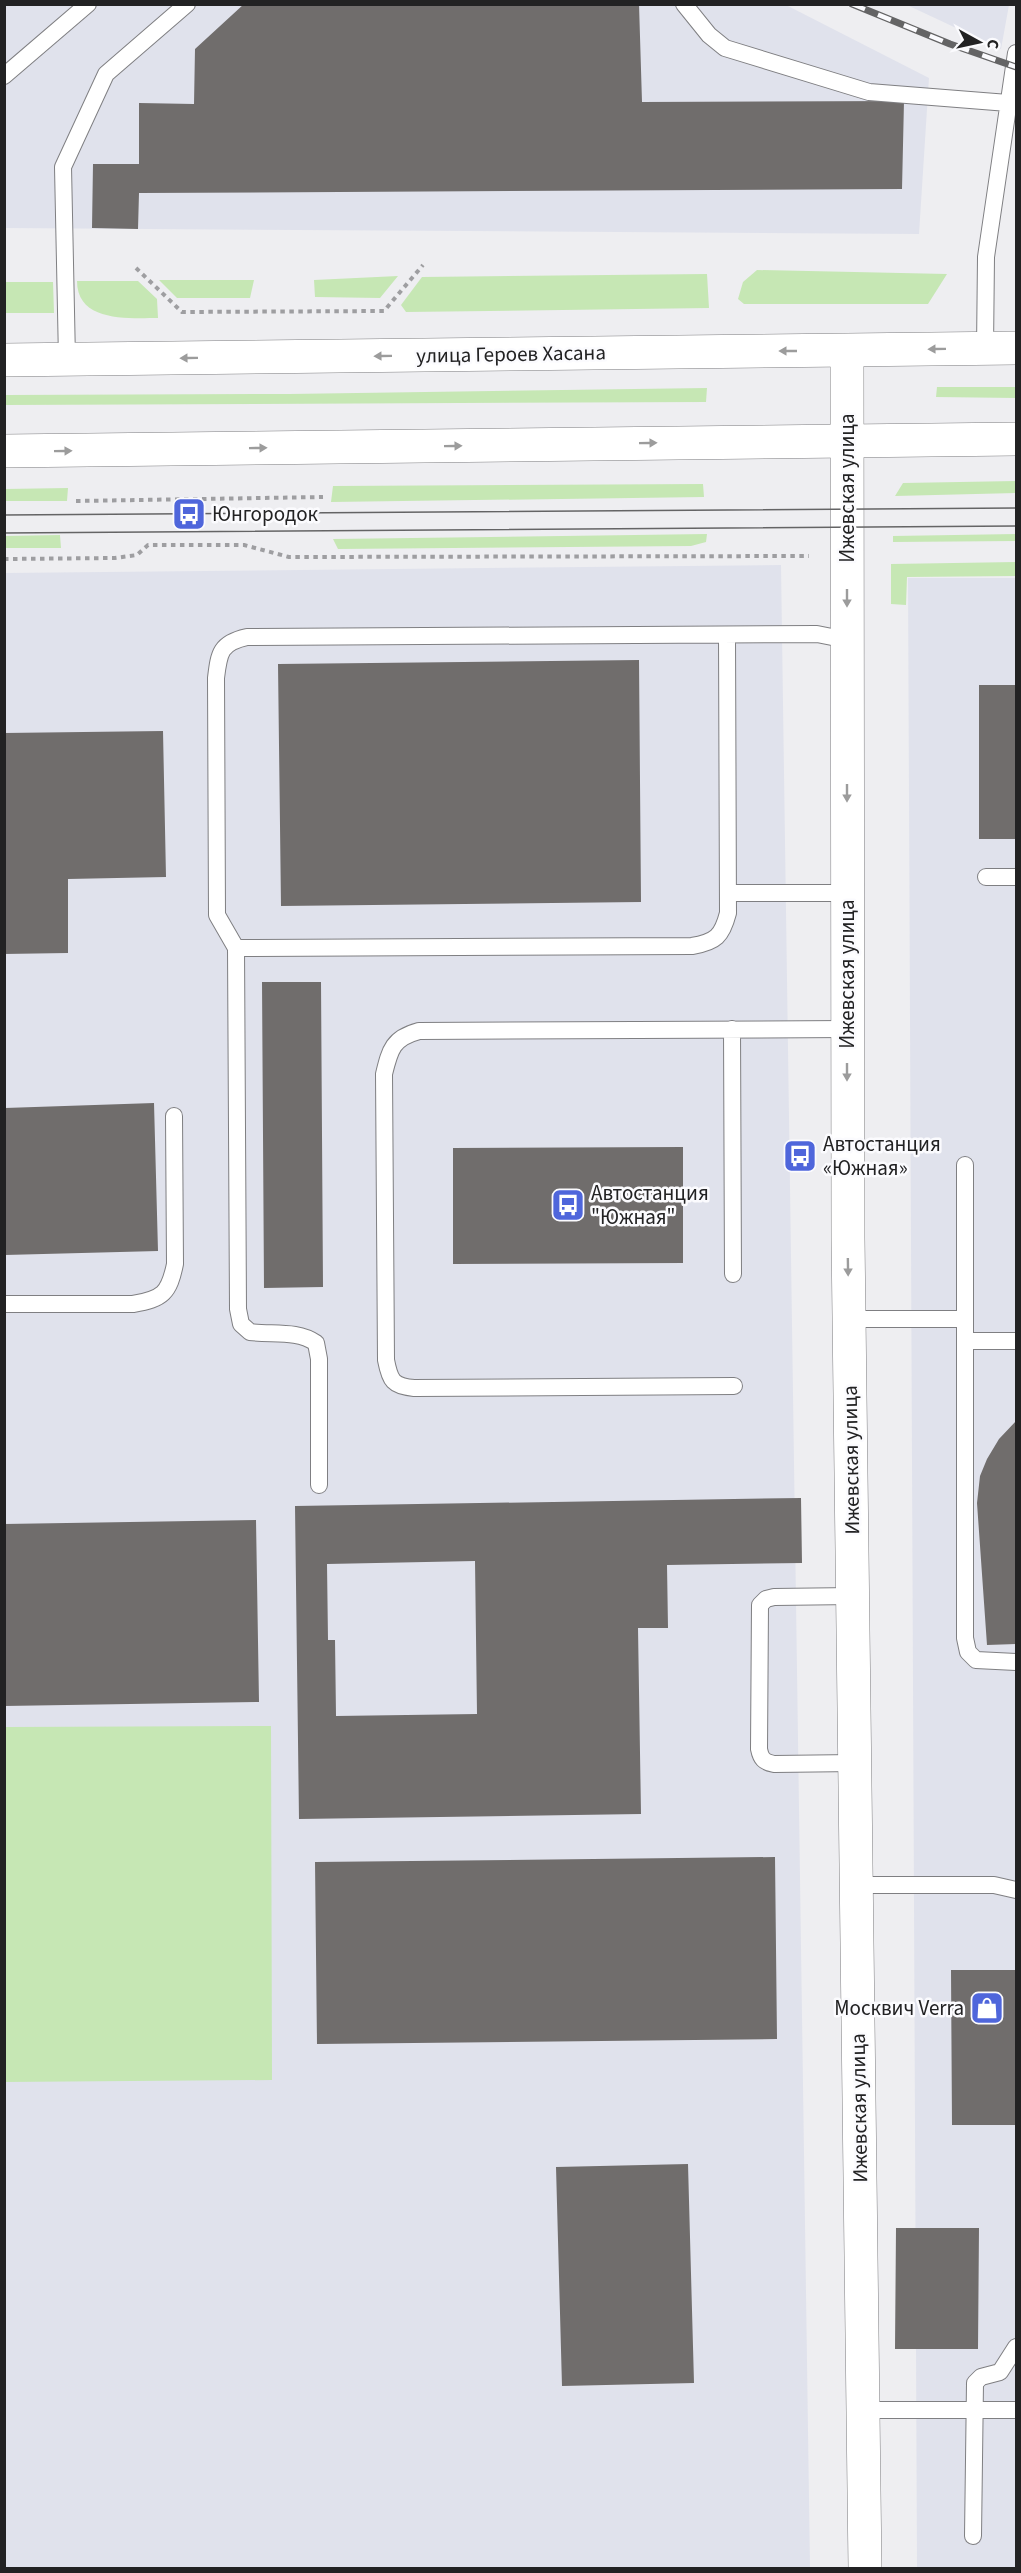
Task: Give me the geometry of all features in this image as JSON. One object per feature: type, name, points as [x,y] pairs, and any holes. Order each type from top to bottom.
[{"type":"street","name":"улица Героев Хасана","points":[[4,360],[1001,348]]},
{"type":"street","name":"Ижевская улица","points":[[847,351],[849,1319],[865,2568]]},
{"type":"street","points":[[4,452],[1017,439]]},
{"type":"lane","points":[[4,76],[88,4]]},
{"type":"lane","points":[[67,359],[63,167],[106,74],[187,4]]},
{"type":"lane","points":[[684,4],[708,35],[725,48],[870,92],[1008,103]]},
{"type":"lane","points":[[1001,348],[986,257],[1017,53]]},
{"type":"lane","points":[[319,1485],[319,1359],[316,1343],[307,1336],[295,1334],[250,1332],[241,1324],[238,1309],[236,948],[217,915],[216,678],[219,655],[231,641],[247,637],[817,634],[847,640]]},
{"type":"lane","points":[[236,948],[692,946],[709,943],[723,931],[728,913],[727,635]]},
{"type":"lane","points":[[986,877],[1017,877]]},
{"type":"lane","points":[[728,893],[847,893]]},
{"type":"lane","points":[[732,1029],[733,1274]]},
{"type":"lane","points":[[734,1386],[399,1386],[389,1377],[386,1348],[384,1074],[389,1052],[402,1036],[419,1031],[847,1029]]},
{"type":"lane","points":[[4,1304],[133,1304],[153,1301],[170,1287],[175,1264],[174,1116]]},
{"type":"lane","points":[[965,1165],[965,1638],[968,1652],[976,1660],[1017,1662]]},
{"type":"lane","points":[[849,1319],[965,1319]]},
{"type":"lane","points":[[965,1341],[1017,1341]]},
{"type":"lane","points":[[853,1596],[774,1597],[766,1599],[760,1605],[759,1749],[760,1757],[765,1762],[774,1764],[855,1763]]},
{"type":"lane","points":[[856,1885],[994,1885],[1017,1890]]},
{"type":"lane","points":[[974,2536],[973,2410],[975,2383],[981,2377],[1000,2372],[1017,2347]]},
{"type":"lane","points":[[863,2410],[1017,2410]]},
{"type":"path","points":[[136,268],[182,312],[384,311],[423,265]]},
{"type":"path","points":[[76,501],[324,497]]},
{"type":"path","points":[[4,559],[116,558],[137,555],[148,545],[244,545],[289,557],[813,556]]},
{"type":"shaded area","points":[[5,5],[786,5],[929,78],[919,234],[5,228]]},
{"type":"shaded area","points":[[907,5],[1009,5],[1001,49]]},
{"type":"shaded area","points":[[781,565],[810,2568],[5,2568],[4,573]]},
{"type":"shaded area","points":[[908,578],[1016,578],[1016,2568],[917,2568]]},
{"type":"green space","points":[[757,270],[947,274],[928,304],[744,304],[738,299],[743,282]]},
{"type":"green space","points":[[707,274],[709,308],[406,312],[401,305],[422,277]]},
{"type":"green space","points":[[398,276],[380,298],[315,297],[314,280]]},
{"type":"green space","points":[[159,280],[254,280],[250,298],[177,298]]},
{"type":"green space","points":[[77,281],[138,281],[157,299],[158,318],[120,317],[95,311],[79,295]]},
{"type":"green space","points":[[4,282],[53,282],[54,313],[5,313]]},
{"type":"green space","points":[[937,387],[1016,387],[1016,398],[936,397]]},
{"type":"green space","points":[[707,388],[706,402],[4,405],[5,395],[289,394]]},
{"type":"green space","points":[[1016,481],[1016,493],[895,496],[903,483]]},
{"type":"green space","points":[[703,484],[704,497],[331,502],[333,486]]},
{"type":"green space","points":[[68,488],[67,501],[5,501],[5,489]]},
{"type":"green space","points":[[707,534],[706,542],[691,546],[338,549],[333,539]]},
{"type":"green space","points":[[1016,534],[1016,541],[893,542],[893,536]]},
{"type":"green space","points":[[60,535],[61,548],[5,548],[5,536]]},
{"type":"green space","points":[[1016,562],[1016,576],[907,577],[906,605],[891,604],[891,564]]},
{"type":"green space","points":[[271,1726],[272,2080],[5,2082],[5,1727]]},
{"type":"building","points":[[244,4],[639,4],[642,102],[904,101],[902,189],[139,193],[138,229],[92,228],[93,164],[139,164],[139,103],[194,104],[195,49]]},
{"type":"building","points":[[639,660],[641,902],[281,906],[278,664]]},
{"type":"building","points":[[979,685],[1016,685],[1016,839],[979,839]]},
{"type":"building","points":[[163,731],[166,877],[68,879],[68,953],[4,954],[4,733]]},
{"type":"building","points":[[262,982],[321,982],[323,1287],[264,1288]]},
{"type":"building","points":[[154,1103],[158,1251],[5,1255],[5,1108]]},
{"type":"building","name":"Автостанция \"Южная\"","points":[[683,1147],[683,1263],[453,1264],[453,1148]]},
{"type":"building","points":[[1016,1421],[1016,1644],[987,1645],[977,1503],[980,1476],[999,1439]]},
{"type":"building","points":[[801,1498],[802,1563],[667,1565],[668,1628],[638,1628],[641,1814],[299,1819],[295,1506]],"holes":[[[475,1561],[477,1714],[336,1716],[335,1640],[328,1640],[327,1564]]]},
{"type":"building","points":[[256,1520],[259,1702],[4,1706],[4,1524]]},
{"type":"building","points":[[775,1857],[777,2039],[317,2044],[315,1862]]},
{"type":"building","points":[[951,1970],[1016,1970],[1016,2125],[952,2125]]},
{"type":"building","points":[[688,2164],[694,2383],[562,2386],[556,2167]]},
{"type":"building","points":[[896,2228],[979,2228],[978,2349],[895,2349]]},
{"type":"tram line","points":[[4,515],[1016,508]]},
{"type":"tram line","points":[[4,533],[1016,526]]},
{"type":"railway","points":[[852,4],[950,44],[1016,67]]},
{"type":"place","name":"Юнгородок","points":[[189,514]]},
{"type":"place","name":"Автостанция «Южная»","points":[[800,1156]]},
{"type":"place","name":"Автостанция \"Южная\"","points":[[568,1205]]},
{"type":"place","name":"Москвич Verra","points":[[987,2008]]}]
